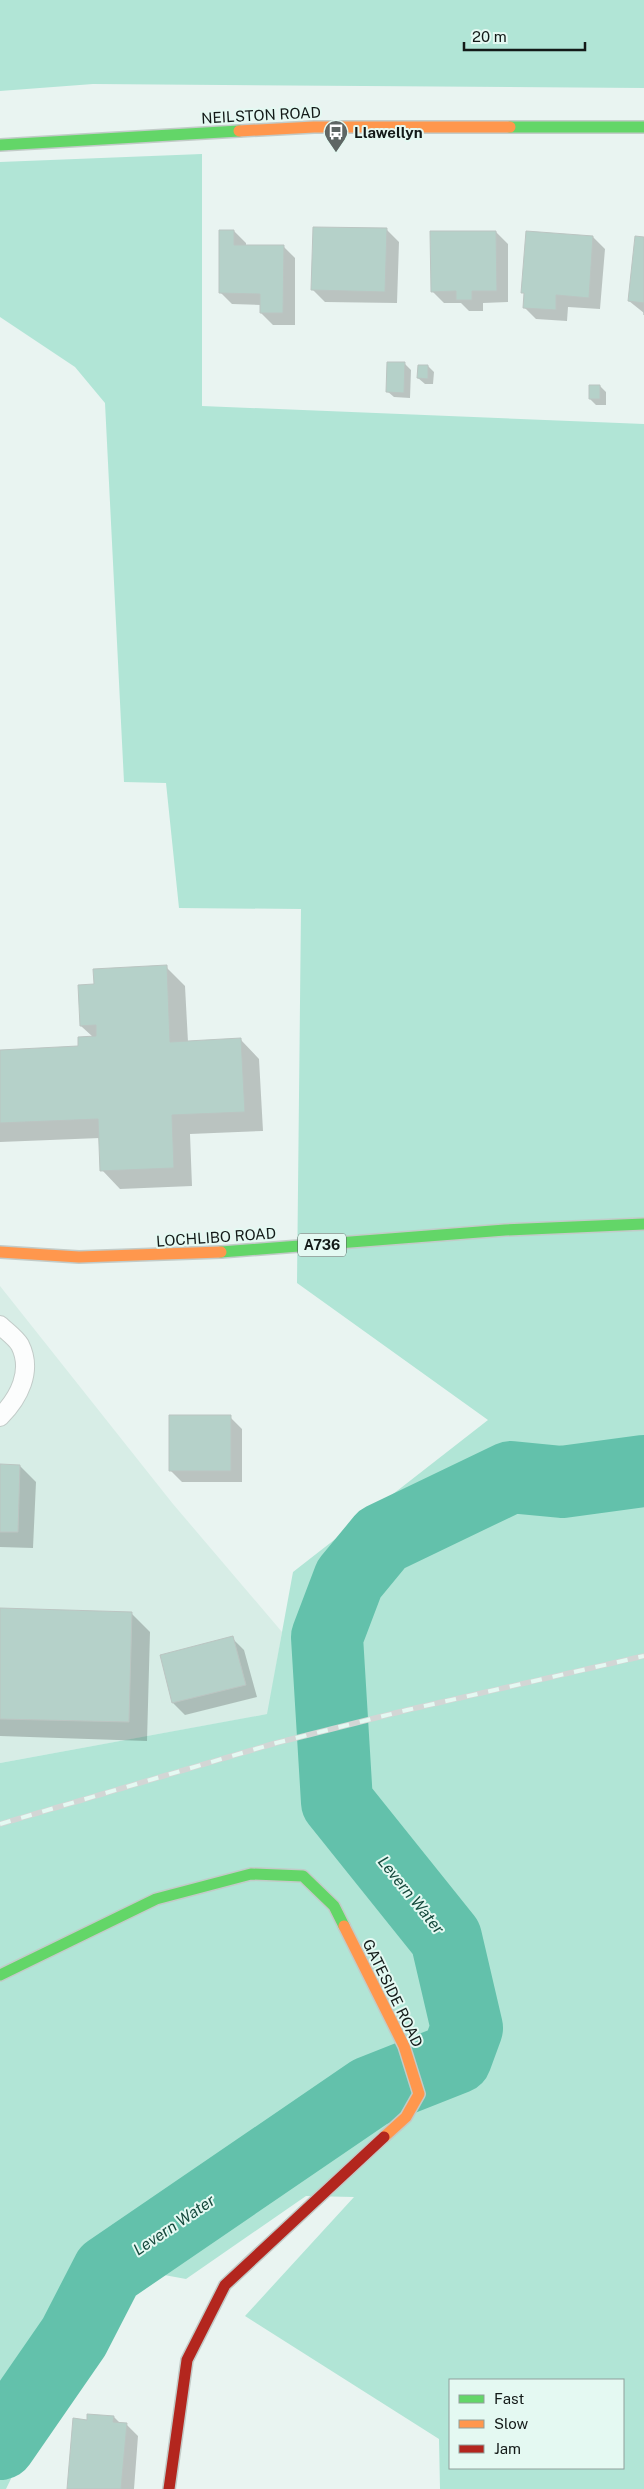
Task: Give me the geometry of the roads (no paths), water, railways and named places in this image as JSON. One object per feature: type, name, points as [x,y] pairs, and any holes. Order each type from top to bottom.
[{"type":"street","name":"NEILSTON ROAD","points":[[0,145],[314,127],[644,127]]},
{"type":"street","name":"LOCHLIBO ROAD","points":[[0,1252],[89,1258],[198,1254],[570,1226],[644,1224]]},
{"type":"street","name":"GATESIDE ROAD","points":[[0,1975],[156,1899],[251,1874],[303,1876],[334,1906],[404,2046],[419,2094],[406,2117],[225,2285],[187,2360],[169,2489]]},
{"type":"lane","points":[[0,1325],[20,1344],[26,1371],[19,1392],[0,1417]]},
{"type":"waterway","name":"Levern Water","points":[[0,2444],[74,2337],[108,2271],[370,2092],[456,2058],[467,2028],[446,1938],[337,1802],[327,1637],[349,1579],[382,1539],[511,1477],[562,1482],[644,1471]]},
{"type":"railway","points":[[0,1824],[276,1743],[407,1710],[644,1656]]},
{"type":"place","name":"Llawellyn","points":[[336,153]]}]
